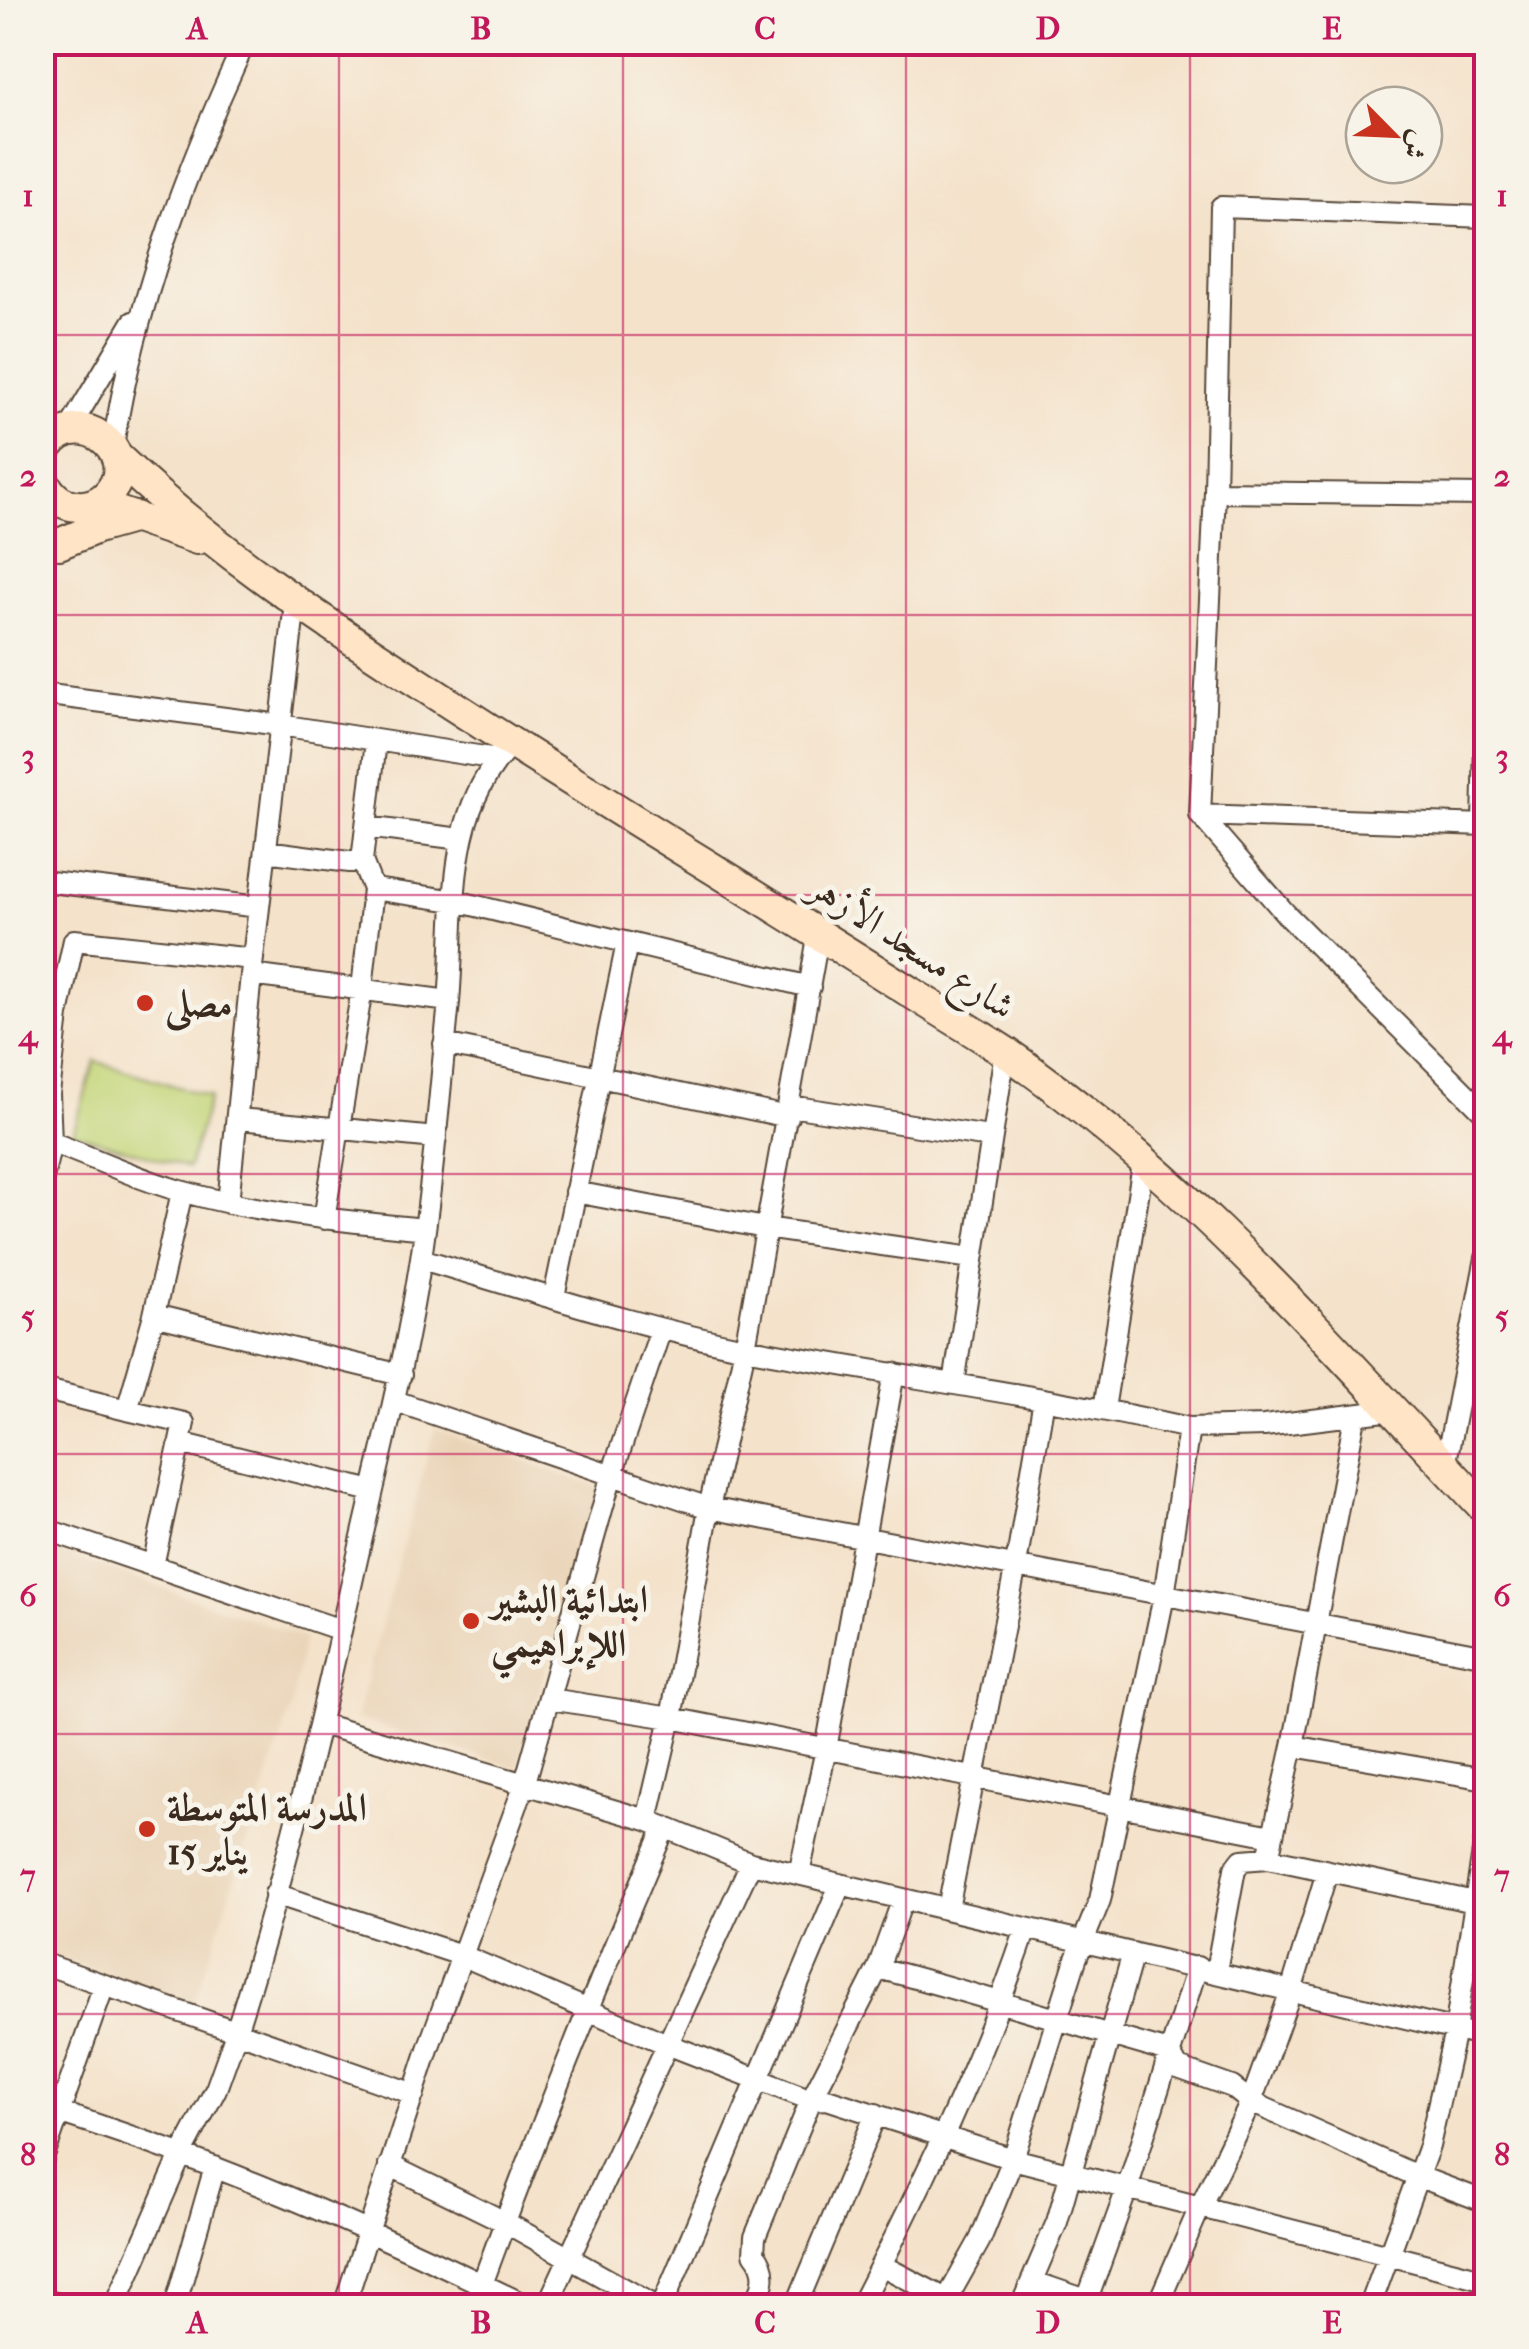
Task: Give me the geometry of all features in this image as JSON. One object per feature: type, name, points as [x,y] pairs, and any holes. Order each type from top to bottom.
[{"type":"street","points":[[51,557],[90,505],[114,484],[114,451],[126,376],[145,304],[192,162],[245,42]]},
{"type":"street","points":[[1486,216],[1221,207],[1200,816],[1286,914],[1486,1114]]},
{"type":"street","points":[[90,505],[63,503],[43,477],[59,428],[94,383],[145,304]]},
{"type":"street","points":[[59,428],[95,432],[114,451]]},
{"type":"street","name":"شارع مسجد الأزهر","points":[[114,451],[218,548],[504,752],[819,932],[1005,1052],[1093,1116],[1144,1158],[1230,1240],[1486,1510]]},
{"type":"street","points":[[1214,492],[1486,495]]},
{"type":"street","name":"شارع مسجد الأزهر","points":[[90,505],[136,517],[218,548]]},
{"type":"street","points":[[51,557],[97,528],[136,517]]},
{"type":"street","points":[[228,1203],[295,603]]},
{"type":"street","points":[[42,678],[78,697]]},
{"type":"street","points":[[42,694],[376,741],[504,752],[468,812],[460,839],[449,1000],[421,1258],[395,1402],[321,1724],[236,2031],[216,2089],[182,2153],[115,2306]]},
{"type":"street","points":[[1200,816],[1484,825],[1486,704]]},
{"type":"street","points":[[324,1219],[362,989],[373,889],[362,860],[376,741]]},
{"type":"street","points":[[366,827],[460,839]]},
{"type":"street","points":[[266,851],[349,862],[362,860]]},
{"type":"street","points":[[42,881],[259,907]]},
{"type":"street","points":[[373,889],[456,902],[810,987]]},
{"type":"street","points":[[474,2306],[656,1824],[710,1508],[745,1348],[819,932]]},
{"type":"street","points":[[42,1184],[50,1012],[74,940],[449,1000]]},
{"type":"street","points":[[554,1298],[627,943]]},
{"type":"street","points":[[444,1044],[789,1112],[989,1137]]},
{"type":"street","points":[[954,1384],[1005,1052]]},
{"type":"street","points":[[238,1118],[436,1138]]},
{"type":"street","points":[[47,1140],[182,1192],[228,1203],[324,1219],[425,1229]]},
{"type":"street","points":[[1104,1409],[1144,1158]]},
{"type":"street","points":[[128,1410],[182,1192]]},
{"type":"street","points":[[576,1192],[765,1228],[972,1258]]},
{"type":"street","points":[[421,1258],[662,1329],[745,1348],[1104,1409],[1188,1428],[1264,1426],[1393,1410]]},
{"type":"street","points":[[1445,1466],[1479,1328],[1486,1258]]},
{"type":"street","points":[[154,1315],[400,1375]]},
{"type":"street","points":[[344,2306],[461,1955],[524,1786],[612,1474],[662,1329]]},
{"type":"street","points":[[799,1874],[826,1749],[894,1373]]},
{"type":"street","points":[[42,1390],[184,1423],[152,1566]]},
{"type":"street","points":[[948,1909],[1016,1565],[1044,1400]]},
{"type":"street","points":[[395,1402],[710,1508],[1486,1656]]},
{"type":"street","points":[[1268,1858],[1356,1417]]},
{"type":"street","points":[[883,2266],[946,2303],[980,2240],[1013,2159],[1056,2021],[1100,1900],[1164,1596],[1188,1428]]},
{"type":"street","points":[[180,1442],[372,1491]]},
{"type":"street","points":[[42,1528],[341,1630]]},
{"type":"street","points":[[550,1699],[672,1718],[1272,1836]]},
{"type":"street","points":[[321,1724],[656,1824],[751,1862],[1486,2037]]},
{"type":"street","points":[[1293,1746],[1486,1779]]},
{"type":"street","points":[[1370,2306],[1429,2146],[1480,1903],[1486,1832]]},
{"type":"street","points":[[1034,2282],[1095,2304],[1170,2052],[1207,1969],[1238,1862],[1268,1858],[1480,1903]]},
{"type":"street","points":[[547,2306],[751,1862]]},
{"type":"street","points":[[1157,2306],[1250,2102],[1291,1991],[1327,1872]]},
{"type":"street","points":[[389,2164],[658,2306],[840,1885]]},
{"type":"street","points":[[275,1894],[461,1955],[667,2044],[811,2100],[828,2098],[1013,2159],[1486,2280]]},
{"type":"street","points":[[754,2306],[765,2276],[762,2262],[754,2253],[755,2237],[811,2100],[878,1968],[903,1899]]},
{"type":"street","points":[[860,2306],[944,2138],[1002,2000],[1026,1929]]},
{"type":"street","points":[[1021,2306],[1034,2282],[1072,2174],[1133,1953]]},
{"type":"street","points":[[42,1964],[414,2094]]},
{"type":"street","points":[[878,1968],[1002,2000],[1056,2021],[1170,2052],[1178,2068],[1232,2087],[1250,2102],[1486,2202]]},
{"type":"street","points":[[42,2162],[51,2109],[104,1985]]},
{"type":"street","points":[[51,2109],[215,2166],[367,2230],[527,2306]]},
{"type":"street","points":[[796,2306],[876,2114]]},
{"type":"street","points":[[175,2306],[215,2166]]},
{"type":"street","points":[[42,2299],[64,2306]]},
{"type":"shaded area","name":"ابتدائية البشير اللإبراهيمي","points":[[435,1429],[599,1488],[517,1768],[356,1719]]},
{"type":"shaded area","name":"المدرسة المتوسطة 15 يناير","points":[[43,1546],[304,1638],[291,1707],[194,2004],[43,1952]]},
{"type":"green space","points":[[95,1061],[210,1097],[188,1168],[73,1133]]},
{"type":"place","name":"مصلى","points":[[145,1003]]},
{"type":"place","name":"ابتدائية البشير اللإبراهيمي","points":[[471,1621]]},
{"type":"place","name":"المدرسة المتوسطة 15 يناير","points":[[147,1829]]}]
